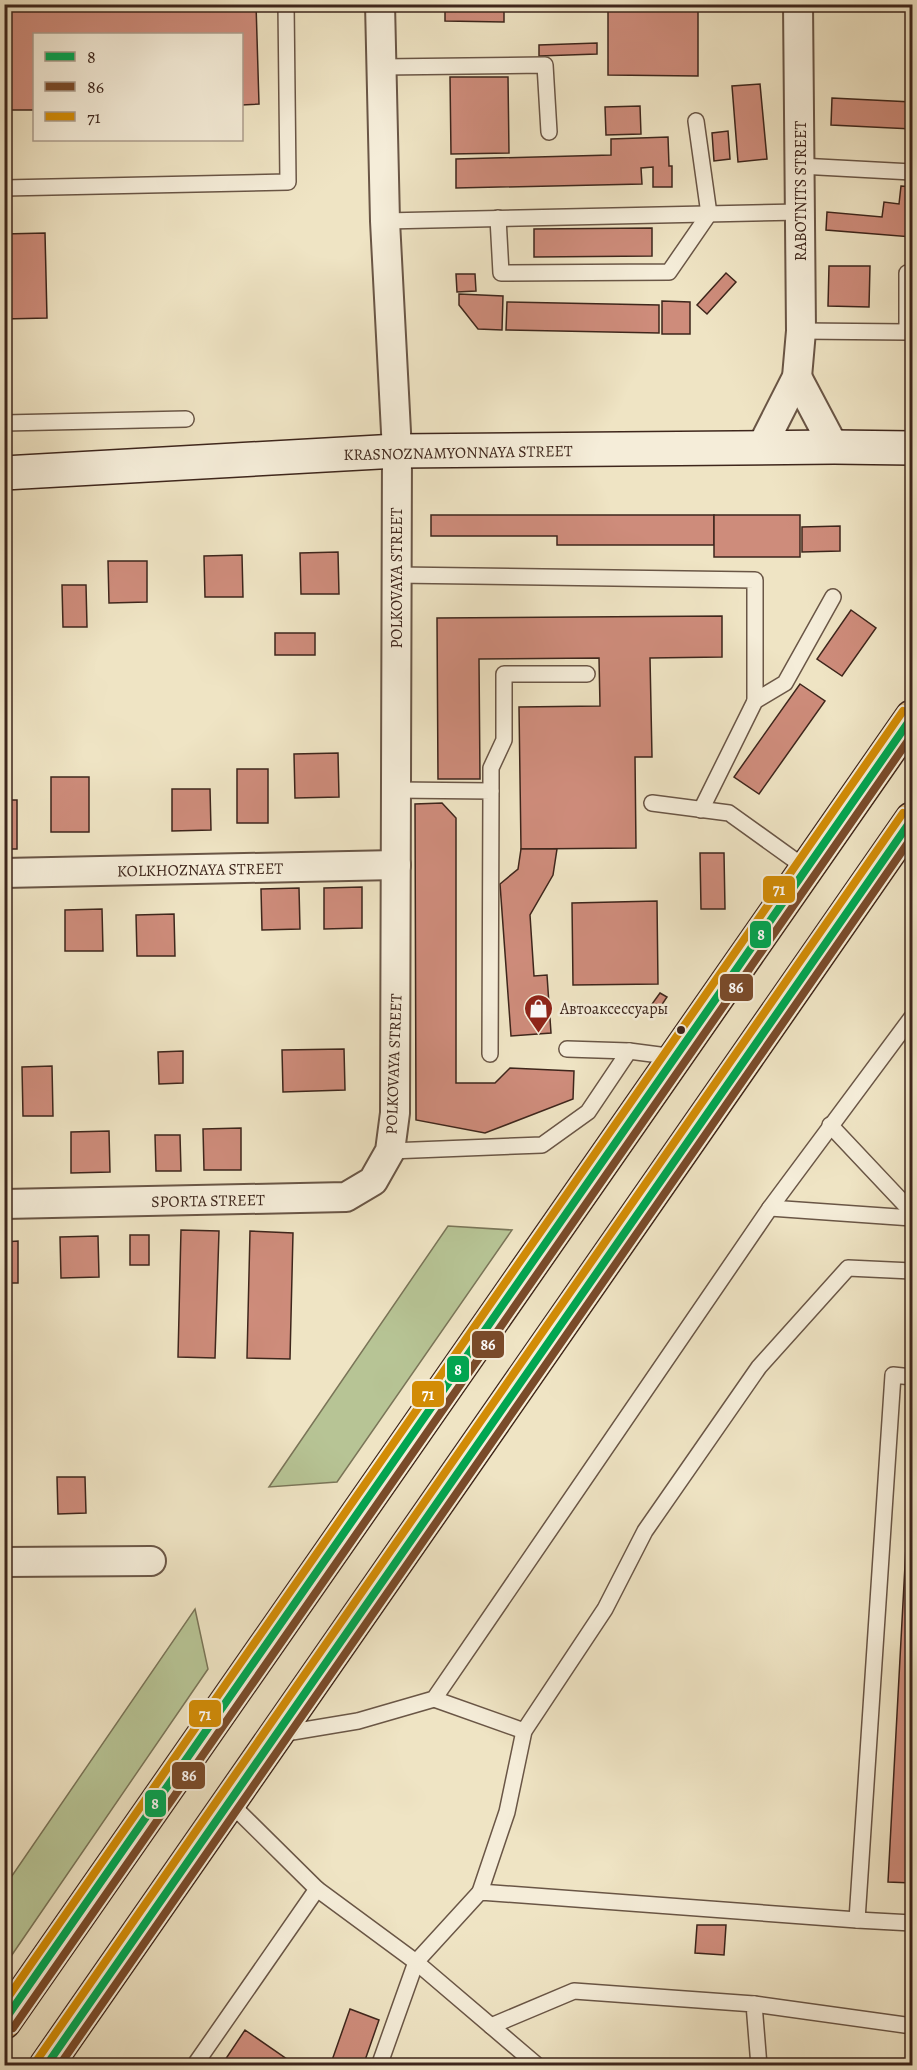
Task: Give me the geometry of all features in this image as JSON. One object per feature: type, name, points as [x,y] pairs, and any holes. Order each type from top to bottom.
[{"type":"main road","points":[[4,2022],[912,717]]},
{"type":"main road","points":[[46,2066],[912,819]]},
{"type":"street","name":"POLKOVAYA STREET","points":[[380,4],[385,221],[397,451],[395,1113],[390,1151]]},
{"type":"street","name":"RABOTNITS STREET","points":[[761,448],[797,377],[801,331],[798,4]]},
{"type":"street","points":[[797,377],[834,447]]},
{"type":"street","name":"KRASNOZNAMYONNAYA STREET","points":[[4,473],[397,451],[912,448]]},
{"type":"street","name":"KOLKHOZNAYA STREET","points":[[4,873],[396,865]]},
{"type":"street","name":"SPORTA STREET","points":[[4,1204],[346,1197],[373,1181],[390,1151]]},
{"type":"street","points":[[4,1562],[151,1561]]},
{"type":"lane","points":[[4,188],[288,182],[286,4]]},
{"type":"lane","points":[[382,67],[545,65],[549,132]]},
{"type":"lane","points":[[498,218],[501,273],[669,272],[709,214],[696,121]]},
{"type":"lane","points":[[800,166],[912,172]]},
{"type":"lane","points":[[385,221],[800,213]]},
{"type":"lane","points":[[801,331],[907,332],[907,273]]},
{"type":"lane","points":[[4,423],[186,419]]},
{"type":"lane","points":[[396,575],[755,580],[755,701],[701,810]]},
{"type":"lane","points":[[755,701],[785,683],[833,597]]},
{"type":"lane","points":[[490,1054],[491,768],[504,740],[504,674],[587,674]]},
{"type":"lane","points":[[396,790],[491,791]]},
{"type":"lane","points":[[652,803],[729,813],[807,869]]},
{"type":"lane","points":[[434,1699],[770,1209],[912,1017]]},
{"type":"lane","points":[[567,1049],[629,1050],[675,1057]]},
{"type":"lane","points":[[390,1151],[542,1144],[588,1112],[629,1050]]},
{"type":"lane","points":[[830,1125],[912,1212]]},
{"type":"lane","points":[[770,1209],[912,1218]]},
{"type":"lane","points":[[379,2066],[416,1962],[480,1892],[507,1812],[524,1731],[604,1609],[645,1531],[759,1367],[848,1268],[912,1271]]},
{"type":"lane","points":[[857,1920],[893,1375],[912,1377]]},
{"type":"lane","points":[[277,1734],[358,1721],[434,1699],[524,1731]]},
{"type":"lane","points":[[229,1802],[317,1889],[416,1962],[538,2066]]},
{"type":"lane","points":[[194,2066],[317,1889]]},
{"type":"lane","points":[[480,1892],[912,1923]]},
{"type":"lane","points":[[491,2026],[573,1991],[754,2004],[912,2026]]},
{"type":"lane","points":[[754,2004],[759,2066]]},
{"type":"green space","points":[[448,1226],[512,1230],[337,1482],[269,1487]]},
{"type":"green space","points":[[195,1609],[208,1669],[5,1965],[5,1886]]},
{"type":"building","points":[[4,4],[256,4],[259,104],[243,105],[243,33],[33,33],[33,110],[4,110]]},
{"type":"building","points":[[445,4],[504,4],[504,22],[445,21]]},
{"type":"building","points":[[608,4],[698,4],[698,76],[608,75]]},
{"type":"building","points":[[597,43],[597,54],[539,56],[539,45]]},
{"type":"building","points":[[450,77],[508,77],[509,153],[451,154]]},
{"type":"building","points":[[760,84],[767,159],[738,162],[732,86]]},
{"type":"building","points":[[832,98],[912,102],[912,129],[831,125]]},
{"type":"building","points":[[640,106],[641,134],[606,135],[605,107]]},
{"type":"building","points":[[728,131],[730,159],[714,161],[712,133]]},
{"type":"building","points":[[668,137],[672,187],[653,187],[653,167],[641,168],[642,184],[456,188],[456,159],[611,155],[611,139]]},
{"type":"building","points":[[901,186],[912,187],[912,237],[826,230],[827,212],[882,217],[884,202],[899,204]]},
{"type":"building","points":[[652,228],[652,256],[534,257],[534,229]]},
{"type":"building","points":[[45,233],[47,318],[4,319],[4,234]]},
{"type":"building","points":[[829,266],[870,266],[869,307],[828,306]]},
{"type":"building","points":[[726,273],[736,282],[707,314],[697,305]]},
{"type":"building","points":[[456,274],[475,274],[476,291],[457,292]]},
{"type":"building","points":[[459,294],[503,296],[502,330],[478,329],[459,305]]},
{"type":"building","points":[[662,301],[690,302],[690,334],[662,334]]},
{"type":"building","points":[[507,302],[659,305],[659,333],[506,330]]},
{"type":"building","points":[[431,515],[714,515],[714,545],[557,545],[557,536],[431,536]]},
{"type":"building","points":[[714,515],[800,515],[800,557],[714,557]]},
{"type":"building","points":[[840,526],[840,551],[802,552],[802,527]]},
{"type":"building","points":[[338,552],[339,594],[301,594],[300,553]]},
{"type":"building","points":[[242,555],[243,597],[205,597],[204,556]]},
{"type":"building","points":[[108,561],[147,561],[147,602],[109,603]]},
{"type":"building","points":[[62,585],[86,585],[87,627],[63,627]]},
{"type":"building","points":[[851,610],[876,628],[842,676],[817,659]]},
{"type":"building","points":[[722,616],[722,657],[650,658],[652,757],[635,757],[636,848],[521,849],[519,707],[600,706],[599,658],[479,659],[480,779],[438,779],[437,618]]},
{"type":"building","points":[[275,633],[315,633],[315,655],[275,655]]},
{"type":"building","points":[[800,684],[825,701],[759,794],[734,777]]},
{"type":"building","points":[[338,753],[339,797],[295,798],[294,754]]},
{"type":"building","points":[[237,769],[268,769],[268,823],[237,823]]},
{"type":"building","points":[[51,777],[89,777],[89,832],[51,832]]},
{"type":"building","points":[[172,789],[210,789],[211,830],[172,831]]},
{"type":"building","points":[[4,800],[17,800],[17,849],[4,849]]},
{"type":"building","points":[[442,803],[456,818],[456,1083],[495,1083],[510,1068],[574,1071],[573,1099],[485,1133],[416,1120],[415,804]]},
{"type":"building","points":[[521,849],[557,849],[553,875],[530,915],[534,976],[547,975],[551,1033],[511,1036],[500,884],[518,869]]},
{"type":"building","points":[[700,853],[724,853],[725,909],[701,909]]},
{"type":"building","points":[[362,887],[362,928],[324,929],[324,888]]},
{"type":"building","points":[[299,888],[300,929],[262,930],[261,889]]},
{"type":"building","points":[[657,901],[658,984],[573,985],[572,903]]},
{"type":"building","points":[[102,909],[103,951],[65,951],[65,910]]},
{"type":"building","points":[[174,914],[175,956],[137,956],[136,915]]},
{"type":"building","points":[[660,993],[667,997],[659,1009],[652,1004]]},
{"type":"building","points":[[344,1049],[345,1090],[283,1092],[282,1050]]},
{"type":"building","points":[[183,1051],[183,1083],[159,1084],[158,1052]]},
{"type":"building","points":[[52,1066],[53,1116],[23,1116],[22,1067]]},
{"type":"building","points":[[241,1128],[241,1170],[204,1170],[203,1129]]},
{"type":"building","points":[[109,1131],[110,1172],[71,1173],[71,1132]]},
{"type":"building","points":[[155,1135],[180,1135],[181,1171],[156,1171]]},
{"type":"building","points":[[181,1230],[219,1231],[215,1358],[178,1357]]},
{"type":"building","points":[[250,1231],[293,1233],[290,1359],[247,1358]]},
{"type":"building","points":[[130,1235],[149,1235],[149,1265],[130,1265]]},
{"type":"building","points":[[98,1236],[99,1277],[61,1278],[60,1237]]},
{"type":"building","points":[[18,1241],[18,1283],[4,1283],[4,1242]]},
{"type":"building","points":[[912,1435],[912,1883],[888,1882]]},
{"type":"building","points":[[57,1477],[85,1477],[86,1513],[58,1514]]},
{"type":"building","points":[[697,1925],[726,1925],[724,1955],[695,1953]]},
{"type":"building","points":[[350,2009],[379,2020],[363,2066],[330,2066]]},
{"type":"building","points":[[245,2030],[297,2066],[221,2066]]},
{"type":"transit line","name":"71","points":[[4,2003],[903,711]]},
{"type":"transit line","name":"8","points":[[4,2021],[912,717]]},
{"type":"transit line","name":"86","points":[[13,2028],[912,735]]},
{"type":"transit line","name":"71","points":[[37,2060],[903,813]]},
{"type":"transit line","name":"8","points":[[46,2066],[912,819]]},
{"type":"transit line","name":"86","points":[[59,2066],[912,837]]},
{"type":"place","name":"Автоаксессуары","points":[[539,1034]]}]
